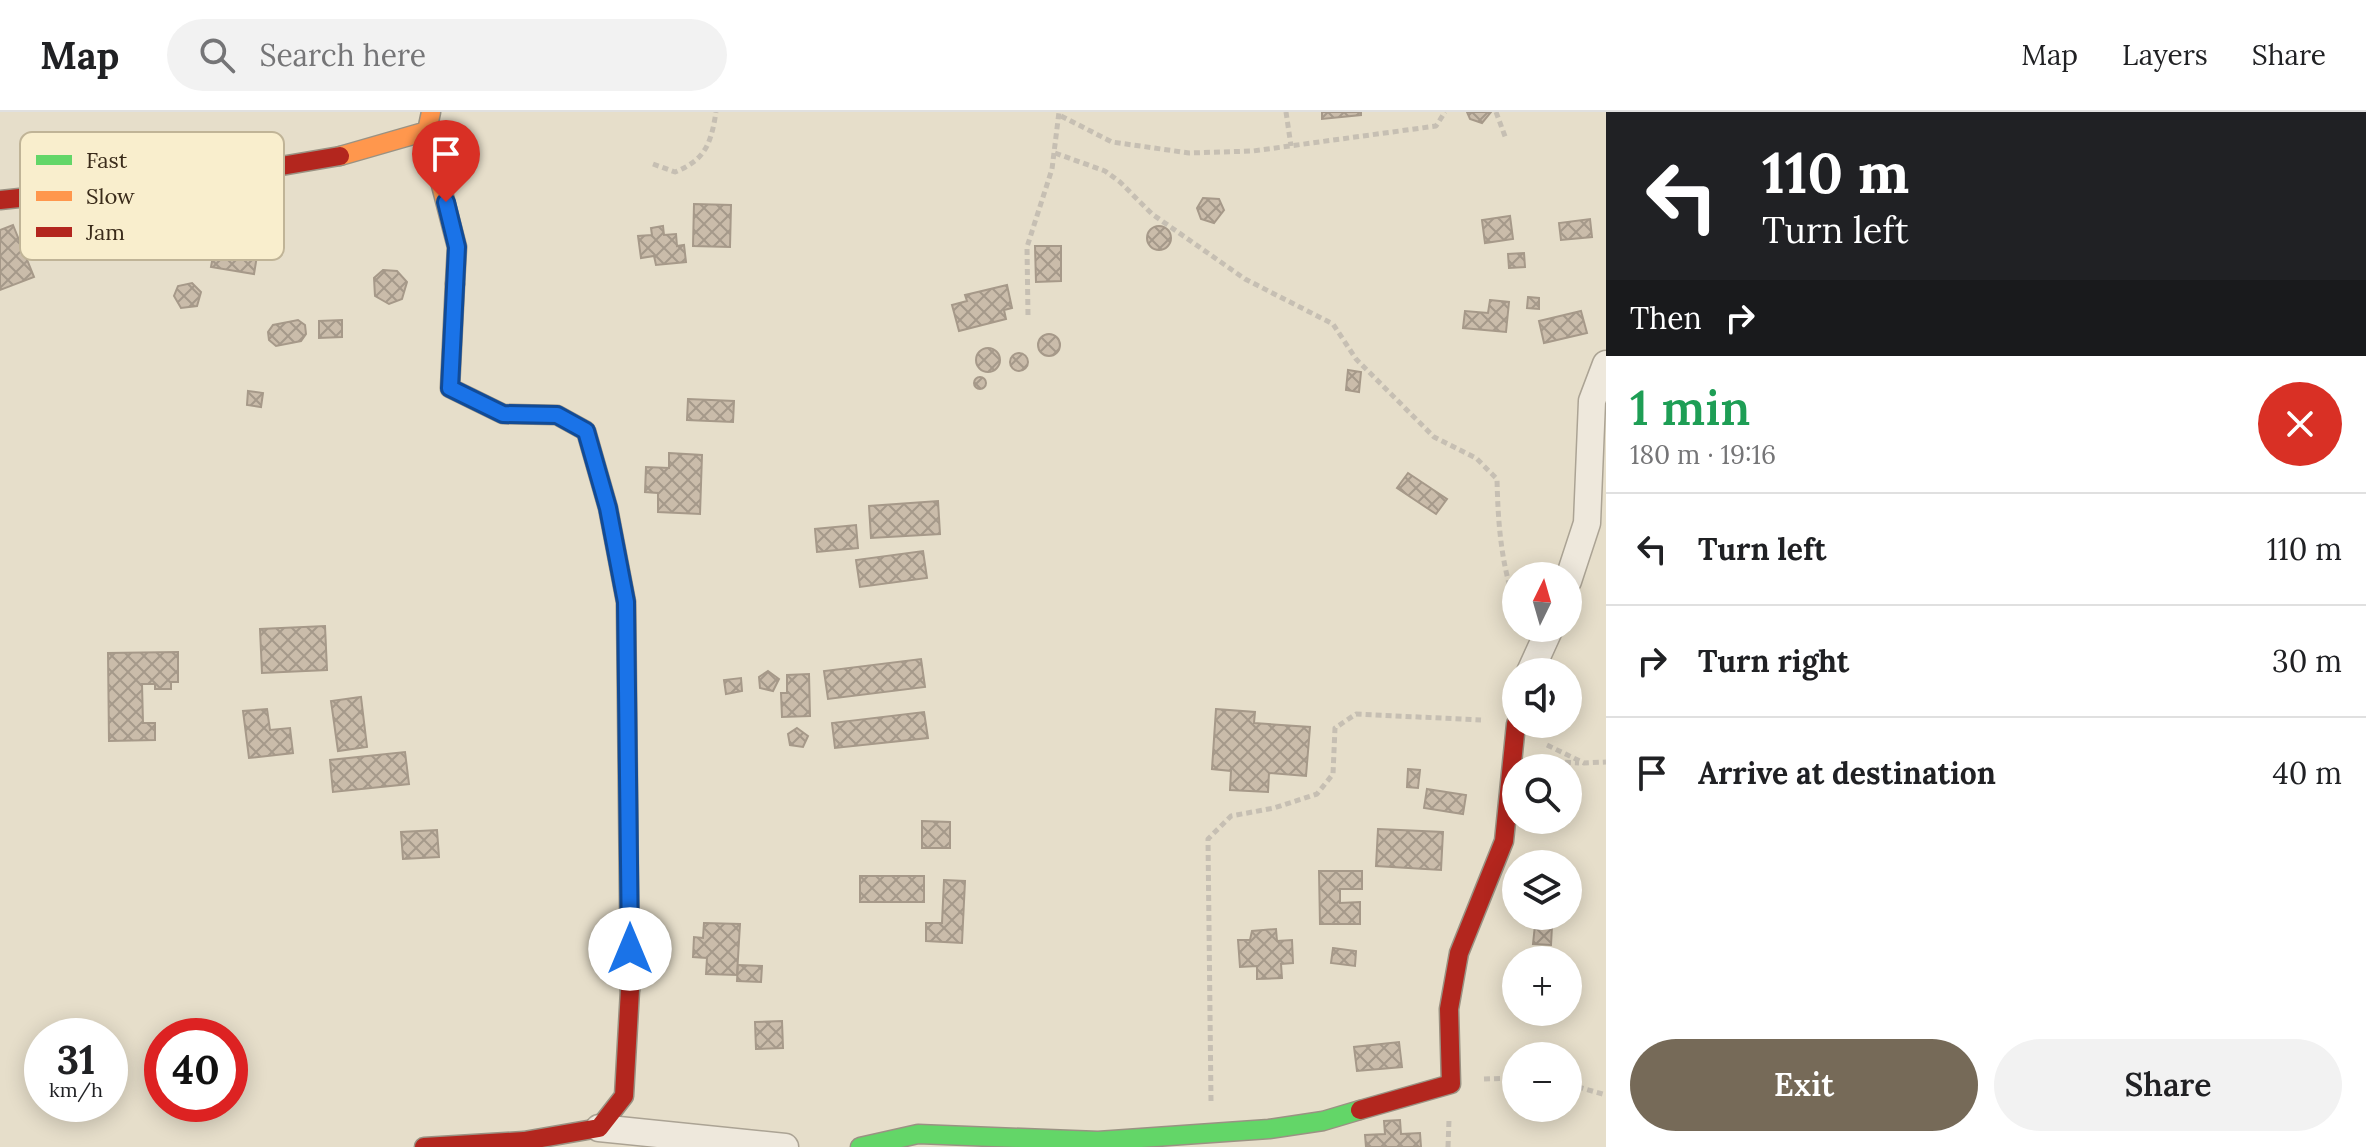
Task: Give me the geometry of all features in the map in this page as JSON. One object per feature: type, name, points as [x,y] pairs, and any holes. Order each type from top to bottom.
[{"type":"street","points":[[431,112],[427,131],[457,247],[450,388],[503,414],[557,415],[586,431],[608,508],[626,602],[630,1009],[624,1096],[599,1128]]},
{"type":"street","points":[[284,167],[374,151],[427,131]]},
{"type":"street","points":[[0,200],[20,197]]},
{"type":"street","points":[[1574,562],[1587,523],[1592,401],[1606,364]]},
{"type":"street","points":[[860,1147],[918,1134],[1098,1141],[1211,1134],[1323,1121],[1451,1084],[1449,1009],[1459,953],[1504,841],[1515,738]]},
{"type":"street","points":[[424,1147],[524,1141],[599,1128],[785,1147]]},
{"type":"path","points":[[653,164],[675,172],[697,163],[713,134],[716,112]]},
{"type":"path","points":[[1286,112],[1291,146]]},
{"type":"path","points":[[1028,315],[1027,247],[1055,153],[1060,114],[1112,142],[1189,153],[1291,146],[1348,135],[1436,126],[1445,112]]},
{"type":"path","points":[[1496,112],[1506,139]]},
{"type":"path","points":[[1055,153],[1105,171],[1152,214],[1245,279],[1333,324],[1356,359],[1434,437],[1476,458],[1497,479],[1498,529],[1503,562]]},
{"type":"path","points":[[1211,1134],[1208,839],[1231,816],[1274,808],[1317,794],[1333,774],[1335,728],[1356,714],[1502,723]]},
{"type":"path","points":[[1537,738],[1557,752],[1584,763],[1606,762]]},
{"type":"path","points":[[1582,1088],[1606,1095]]},
{"type":"building","points":[[1322,112],[1361,112],[1361,115],[1322,119]]},
{"type":"building","points":[[1467,112],[1491,112],[1482,123],[1470,119]]},
{"type":"building","points":[[1203,198],[1219,199],[1224,210],[1214,223],[1201,219],[1197,208]]},
{"type":"building","points":[[694,204],[731,205],[730,247],[693,246]]},
{"type":"building","points":[[1510,216],[1513,239],[1485,243],[1482,220]]},
{"type":"building","points":[[1590,219],[1592,237],[1561,240],[1559,223]]},
{"type":"building","points":[[13,225],[20,242],[20,260],[27,260],[34,277],[0,290],[0,230]]},
{"type":"building","points":[[663,226],[664,235],[676,234],[677,246],[684,245],[686,262],[656,265],[654,256],[641,258],[638,236],[652,235],[651,228]]},
{"type":"building","points":[[1159,226],[1167,230],[1171,238],[1167,246],[1159,250],[1151,246],[1147,238],[1151,230]]},
{"type":"building","points":[[1035,246],[1061,246],[1061,281],[1036,282]]},
{"type":"building","points":[[1524,253],[1525,267],[1509,268],[1508,254]]},
{"type":"building","points":[[212,260],[256,260],[254,274],[211,267]]},
{"type":"building","points":[[383,270],[397,271],[407,282],[402,299],[389,304],[375,296],[374,278]]},
{"type":"building","points":[[192,283],[201,292],[197,306],[181,308],[174,296],[178,286]]},
{"type":"building","points":[[1007,285],[1012,308],[1004,310],[1006,319],[959,331],[952,305],[967,301],[965,295]]},
{"type":"building","points":[[1528,297],[1539,298],[1539,309],[1527,308]]},
{"type":"building","points":[[1490,300],[1509,302],[1506,332],[1463,328],[1465,311],[1488,313]]},
{"type":"building","points":[[1581,311],[1587,333],[1544,343],[1539,321]]},
{"type":"building","points":[[298,320],[305,325],[306,334],[301,341],[276,346],[269,340],[268,332],[273,325]]},
{"type":"building","points":[[342,320],[342,337],[319,338],[319,321]]},
{"type":"building","points":[[1049,334],[1057,337],[1060,345],[1057,353],[1049,356],[1041,353],[1038,345],[1041,337]]},
{"type":"building","points":[[988,348],[999,355],[1000,360],[993,371],[988,372],[977,365],[976,360],[983,349]]},
{"type":"building","points":[[1019,353],[1028,362],[1019,371],[1010,362]]},
{"type":"building","points":[[1348,370],[1361,372],[1359,392],[1346,390]]},
{"type":"building","points":[[975,378],[985,378],[985,388],[975,388]]},
{"type":"building","points":[[248,391],[263,393],[261,407],[247,405]]},
{"type":"building","points":[[688,399],[734,401],[733,422],[687,420]]},
{"type":"building","points":[[669,453],[702,455],[700,514],[658,512],[658,493],[645,492],[646,467],[669,468]]},
{"type":"building","points":[[1408,473],[1447,499],[1436,514],[1397,488]]},
{"type":"building","points":[[938,501],[940,534],[871,538],[869,506]]},
{"type":"building","points":[[856,525],[858,548],[817,552],[815,529]]},
{"type":"building","points":[[923,551],[927,578],[860,587],[856,560]]},
{"type":"building","points":[[325,626],[327,670],[262,673],[260,629]]},
{"type":"building","points":[[178,652],[178,682],[171,682],[171,689],[155,689],[155,684],[142,684],[143,723],[155,723],[155,740],[109,741],[108,653]]},
{"type":"building","points":[[921,659],[925,687],[828,699],[824,671]]},
{"type":"building","points":[[768,671],[779,679],[773,691],[760,688],[759,677]]},
{"type":"building","points":[[809,674],[810,716],[782,717],[781,693],[787,693],[787,675]]},
{"type":"building","points":[[741,678],[742,691],[726,694],[724,680]]},
{"type":"building","points":[[361,697],[367,747],[338,751],[331,701]]},
{"type":"building","points":[[267,709],[270,730],[290,728],[293,753],[249,758],[243,711]]},
{"type":"building","points":[[1216,709],[1255,712],[1254,723],[1310,727],[1306,776],[1269,773],[1268,792],[1230,790],[1231,771],[1212,769]]},
{"type":"building","points":[[924,712],[928,738],[835,748],[832,723]]},
{"type":"building","points":[[797,728],[808,736],[803,747],[790,745],[788,734]]},
{"type":"building","points":[[405,752],[409,784],[333,792],[330,760]]},
{"type":"building","points":[[1408,769],[1420,770],[1418,788],[1407,787]]},
{"type":"building","points":[[1427,789],[1466,795],[1463,814],[1424,808]]},
{"type":"building","points":[[922,821],[950,822],[950,848],[922,848]]},
{"type":"building","points":[[1378,829],[1443,832],[1441,870],[1376,866]]},
{"type":"building","points":[[437,830],[439,857],[403,859],[401,832]]},
{"type":"building","points":[[1319,871],[1362,871],[1362,889],[1340,889],[1340,903],[1360,902],[1360,924],[1320,924]]},
{"type":"building","points":[[860,876],[924,876],[924,902],[860,902]]},
{"type":"building","points":[[944,880],[965,881],[962,943],[926,941],[926,923],[942,923]]},
{"type":"building","points":[[704,923],[740,924],[737,975],[706,974],[707,958],[693,957],[694,937],[703,938]]},
{"type":"building","points":[[1276,929],[1277,941],[1292,940],[1293,963],[1281,964],[1282,978],[1257,979],[1257,966],[1240,967],[1238,940],[1250,940],[1252,931]]},
{"type":"building","points":[[1534,930],[1552,930],[1551,945],[1533,944]]},
{"type":"building","points":[[1333,948],[1356,951],[1355,966],[1331,963]]},
{"type":"building","points":[[738,965],[762,966],[761,982],[737,981]]},
{"type":"building","points":[[782,1021],[783,1048],[756,1049],[755,1022]]},
{"type":"building","points":[[1399,1042],[1402,1067],[1357,1071],[1354,1047]]},
{"type":"building","points":[[1400,1120],[1401,1134],[1420,1133],[1421,1147],[1366,1147],[1365,1135],[1385,1134],[1384,1121]]},
{"type":"traffic: fast","points":[[455,284],[450,388],[503,414],[557,415],[586,431],[608,508],[626,602],[630,990]]},
{"type":"traffic: fast","points":[[860,1147],[918,1134],[1098,1141],[1269,1129],[1323,1121],[1360,1110]]},
{"type":"traffic: slow","points":[[340,156],[427,131],[431,112]]},
{"type":"traffic: slow","points":[[427,131],[457,247],[455,284]]},
{"type":"traffic: jam","points":[[284,165],[340,156]]},
{"type":"traffic: jam","points":[[0,200],[20,198]]},
{"type":"traffic: jam","points":[[1360,1110],[1451,1084],[1449,1009],[1459,953],[1504,841],[1515,738]]},
{"type":"traffic: jam","points":[[424,1147],[524,1141],[599,1128],[624,1096],[630,990]]},
{"type":"route","points":[[446,202],[457,247],[450,388],[503,414],[557,415],[586,431],[608,508],[626,602],[630,949]]}]
